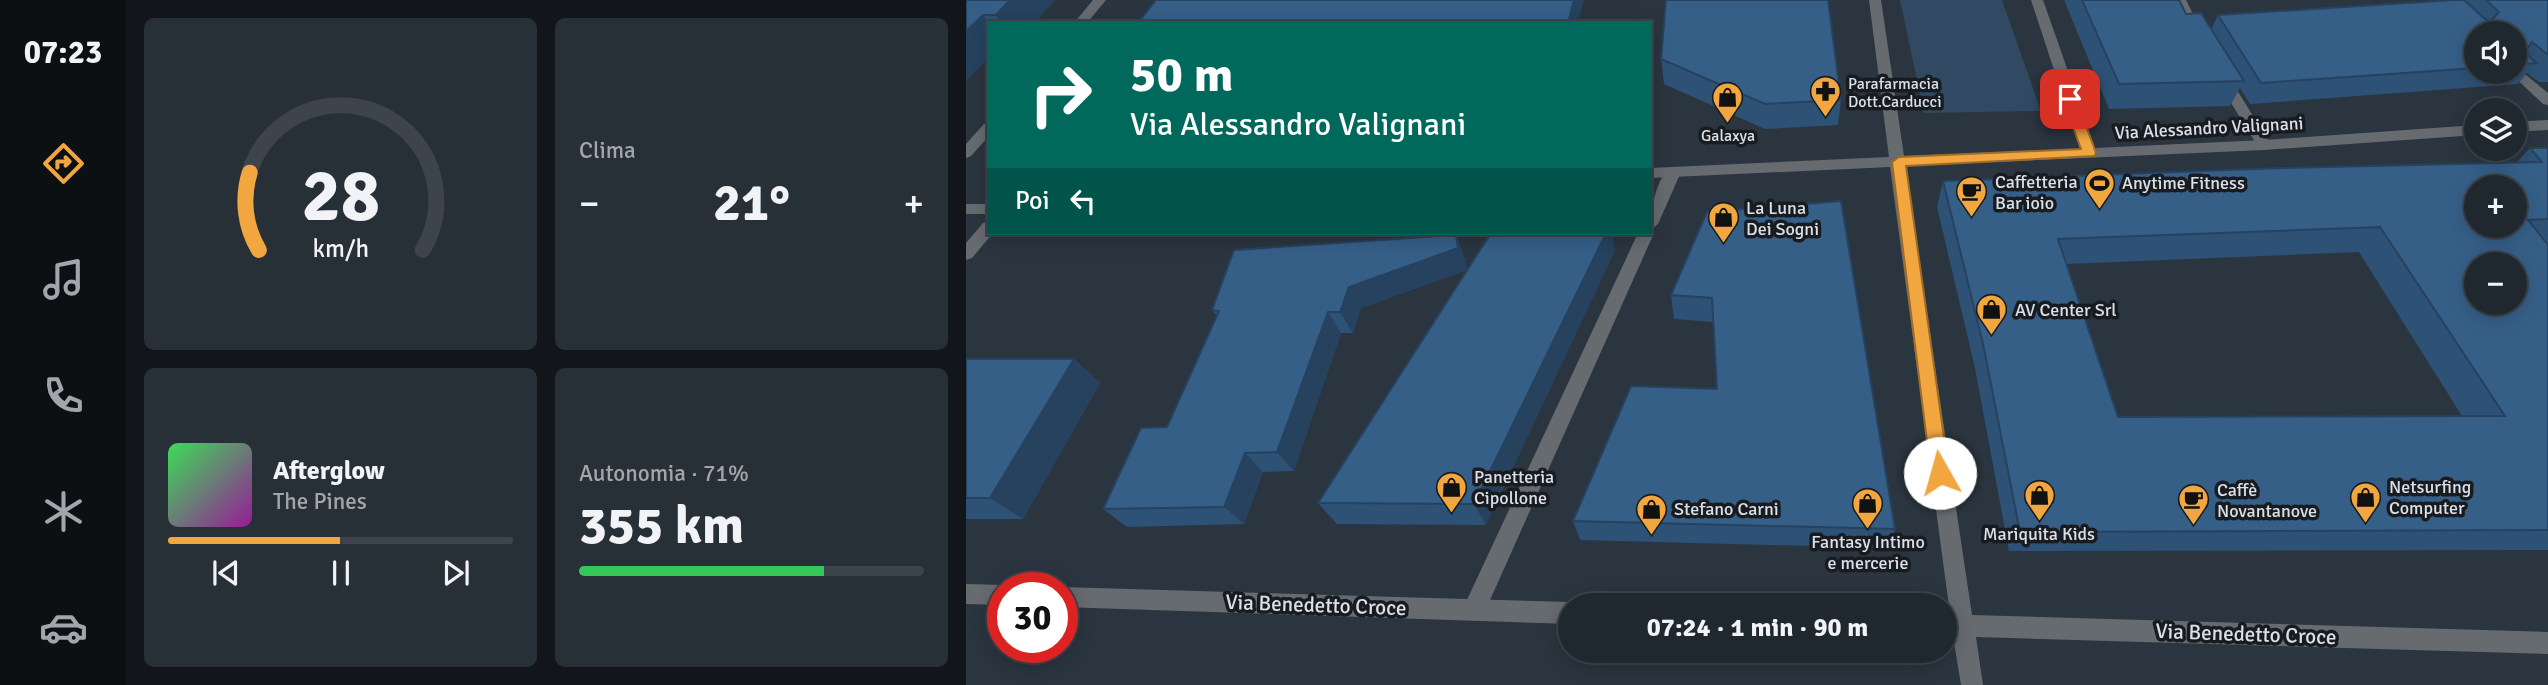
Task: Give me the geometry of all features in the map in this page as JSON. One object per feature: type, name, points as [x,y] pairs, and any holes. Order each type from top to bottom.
[{"type":"street","points":[[1082,21],[1100,0]]},
{"type":"street","points":[[1875,0],[1899,162],[1949,593]]},
{"type":"street","points":[[2037,0],[2089,153]]},
{"type":"street","points":[[2180,0],[2198,22],[2201,42]]},
{"type":"street","points":[[2215,65],[2264,145]]},
{"type":"street","points":[[2527,81],[2548,101]]},
{"type":"street","points":[[2527,126],[2548,125]]},
{"type":"street","points":[[966,153],[987,129]]},
{"type":"street","name":"Via Alessandro Valignani","points":[[1652,173],[2264,145],[2464,131]]},
{"type":"street","points":[[1652,220],[1674,172]]},
{"type":"street","points":[[966,209],[987,209]]},
{"type":"street","points":[[966,254],[987,229]]},
{"type":"street","points":[[1474,610],[1645,235]]},
{"type":"street","points":[[966,594],[987,595]]},
{"type":"street","name":"Via Benedetto Croce","points":[[1078,598],[1558,613]]},
{"type":"street","name":"Via Benedetto Croce","points":[[1957,625],[2548,643]]},
{"type":"street","points":[[1957,638],[1972,685]]},
{"type":"shaded area","points":[[1900,0],[2002,0],[2041,111],[1924,113]]},
{"type":"building","points":[[966,0],[1010,0],[996,15],[983,15],[966,31]]},
{"type":"building","points":[[1156,0],[1574,0],[1569,21],[1140,21]]},
{"type":"building","points":[[1666,0],[1828,0],[1841,100],[1765,104],[1661,59]]},
{"type":"building","points":[[2082,0],[2179,0],[2186,14],[2201,13],[2244,81],[2119,84]]},
{"type":"building","points":[[2464,0],[2485,19],[2491,21],[2464,21],[2464,69],[2261,83],[2218,15]]},
{"type":"building","points":[[2486,0],[2548,0],[2548,55],[2532,42],[2527,49],[2527,21],[2491,21],[2499,12]]},
{"type":"building","points":[[2527,54],[2536,63],[2527,64]]},
{"type":"building","points":[[2530,148],[2548,148],[2548,219],[2528,220],[2548,245],[2548,530],[2020,532],[1983,344],[1943,181],[2282,168],[2542,162]],"holes":[[[2380,227],[2505,416],[2118,417],[2058,239]]]},
{"type":"building","points":[[1841,201],[1895,529],[1573,521],[1631,386],[1717,389],[1712,298],[1671,295],[1707,212]]},
{"type":"building","points":[[1456,235],[1458,248],[1349,287],[1340,312],[1328,312],[1277,452],[1245,453],[1224,507],[1103,509],[1141,428],[1167,427],[1219,311],[1212,310],[1234,250]]},
{"type":"building","points":[[1490,235],[1605,235],[1474,504],[1318,503]]},
{"type":"building","points":[[966,359],[1074,359],[990,498],[966,498]]},
{"type":"place","name":"Parafarmacia Dott.Carducci","points":[[1825,119]]},
{"type":"place","name":"Galaxya","points":[[1728,125]]},
{"type":"place","name":"Anytime Fitness","points":[[2099,210]]},
{"type":"place","name":"Caffetteria Bar ioio","points":[[1972,219]]},
{"type":"place","name":"La Luna Dei Sogni","points":[[1723,245]]},
{"type":"place","name":"AV Center Srl","points":[[1992,337]]},
{"type":"place","name":"Panetteria Cipollone","points":[[1451,514]]},
{"type":"place","name":"Mariquita Kids","points":[[2039,523]]},
{"type":"place","name":"Netsurfing Computer","points":[[2366,524]]},
{"type":"place","name":"Caffè Novantanove","points":[[2194,527]]},
{"type":"place","name":"Fantasy Intimo e mercerie","points":[[1868,531]]},
{"type":"place","name":"Stefano Carni","points":[[1651,536]]},
{"type":"route","points":[[1940,473],[1899,162],[2089,153],[2070,99]]}]
